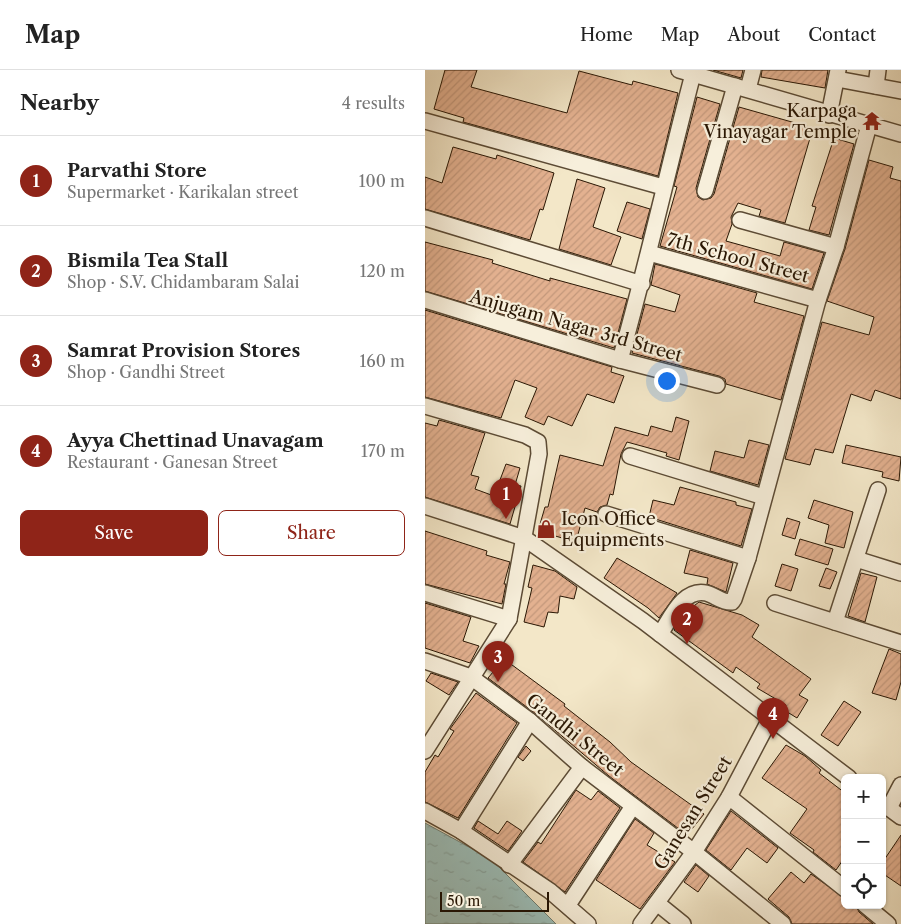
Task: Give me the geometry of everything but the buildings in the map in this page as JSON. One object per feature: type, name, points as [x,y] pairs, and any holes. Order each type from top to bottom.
[{"type":"street","points":[[705,191],[742,88],[753,70]]},
{"type":"street","points":[[876,86],[878,70]]},
{"type":"street","points":[[620,360],[649,254],[686,72],[829,115],[901,134]]},
{"type":"street","points":[[829,115],[837,75],[901,91]]},
{"type":"street","points":[[425,121],[663,187]]},
{"type":"street","points":[[660,634],[685,597],[695,593],[706,593],[727,602],[732,602],[748,558],[818,300],[836,247],[869,125]]},
{"type":"street","points":[[425,218],[642,284]]},
{"type":"street","points":[[740,220],[836,247]]},
{"type":"street","name":"7th School Street","points":[[649,254],[818,300]]},
{"type":"street","name":"Anjugam Nagar 3rd Street","points":[[425,300],[620,360],[717,385]]},
{"type":"street","points":[[425,406],[525,435],[538,442],[539,454],[509,620],[425,752]]},
{"type":"street","points":[[630,456],[764,497]]},
{"type":"street","points":[[835,622],[878,490]]},
{"type":"street","points":[[425,506],[524,538],[660,634],[844,774]]},
{"type":"street","points":[[606,514],[748,558]]},
{"type":"street","points":[[856,559],[901,573]]},
{"type":"street","points":[[425,593],[509,620]]},
{"type":"street","points":[[775,603],[901,643]]},
{"type":"street","name":"Gandhi Street","points":[[425,661],[471,677],[530,721],[581,767],[694,852],[783,924]]},
{"type":"street","name":"Ganesan Street","points":[[641,924],[694,852],[729,797],[770,719]]},
{"type":"street","points":[[461,831],[530,721]]},
{"type":"street","points":[[509,865],[581,767]]},
{"type":"street","points":[[891,809],[901,785]]},
{"type":"street","points":[[729,797],[841,887]]},
{"type":"street","points":[[569,905],[633,806]]},
{"type":"street","points":[[425,811],[461,831],[569,905],[589,924]]},
{"type":"street","points":[[657,902],[683,924]]},
{"type":"street","points":[[870,909],[888,924]]},
{"type":"water","points":[[425,823],[491,859],[556,924],[425,924]]},
{"type":"place","name":"Karpaga Vinayagar Temple","points":[[872,121]]},
{"type":"place","name":"Parvathi Store","points":[[506,519]]},
{"type":"place","name":"Icon Office Equipments","points":[[546,529]]},
{"type":"place","name":"Bismila Tea Stall","points":[[687,644]]},
{"type":"place","name":"Samrat Provision Stores","points":[[498,682]]},
{"type":"place","name":"Ayya Chettinad Unavagam","points":[[773,739]]}]
